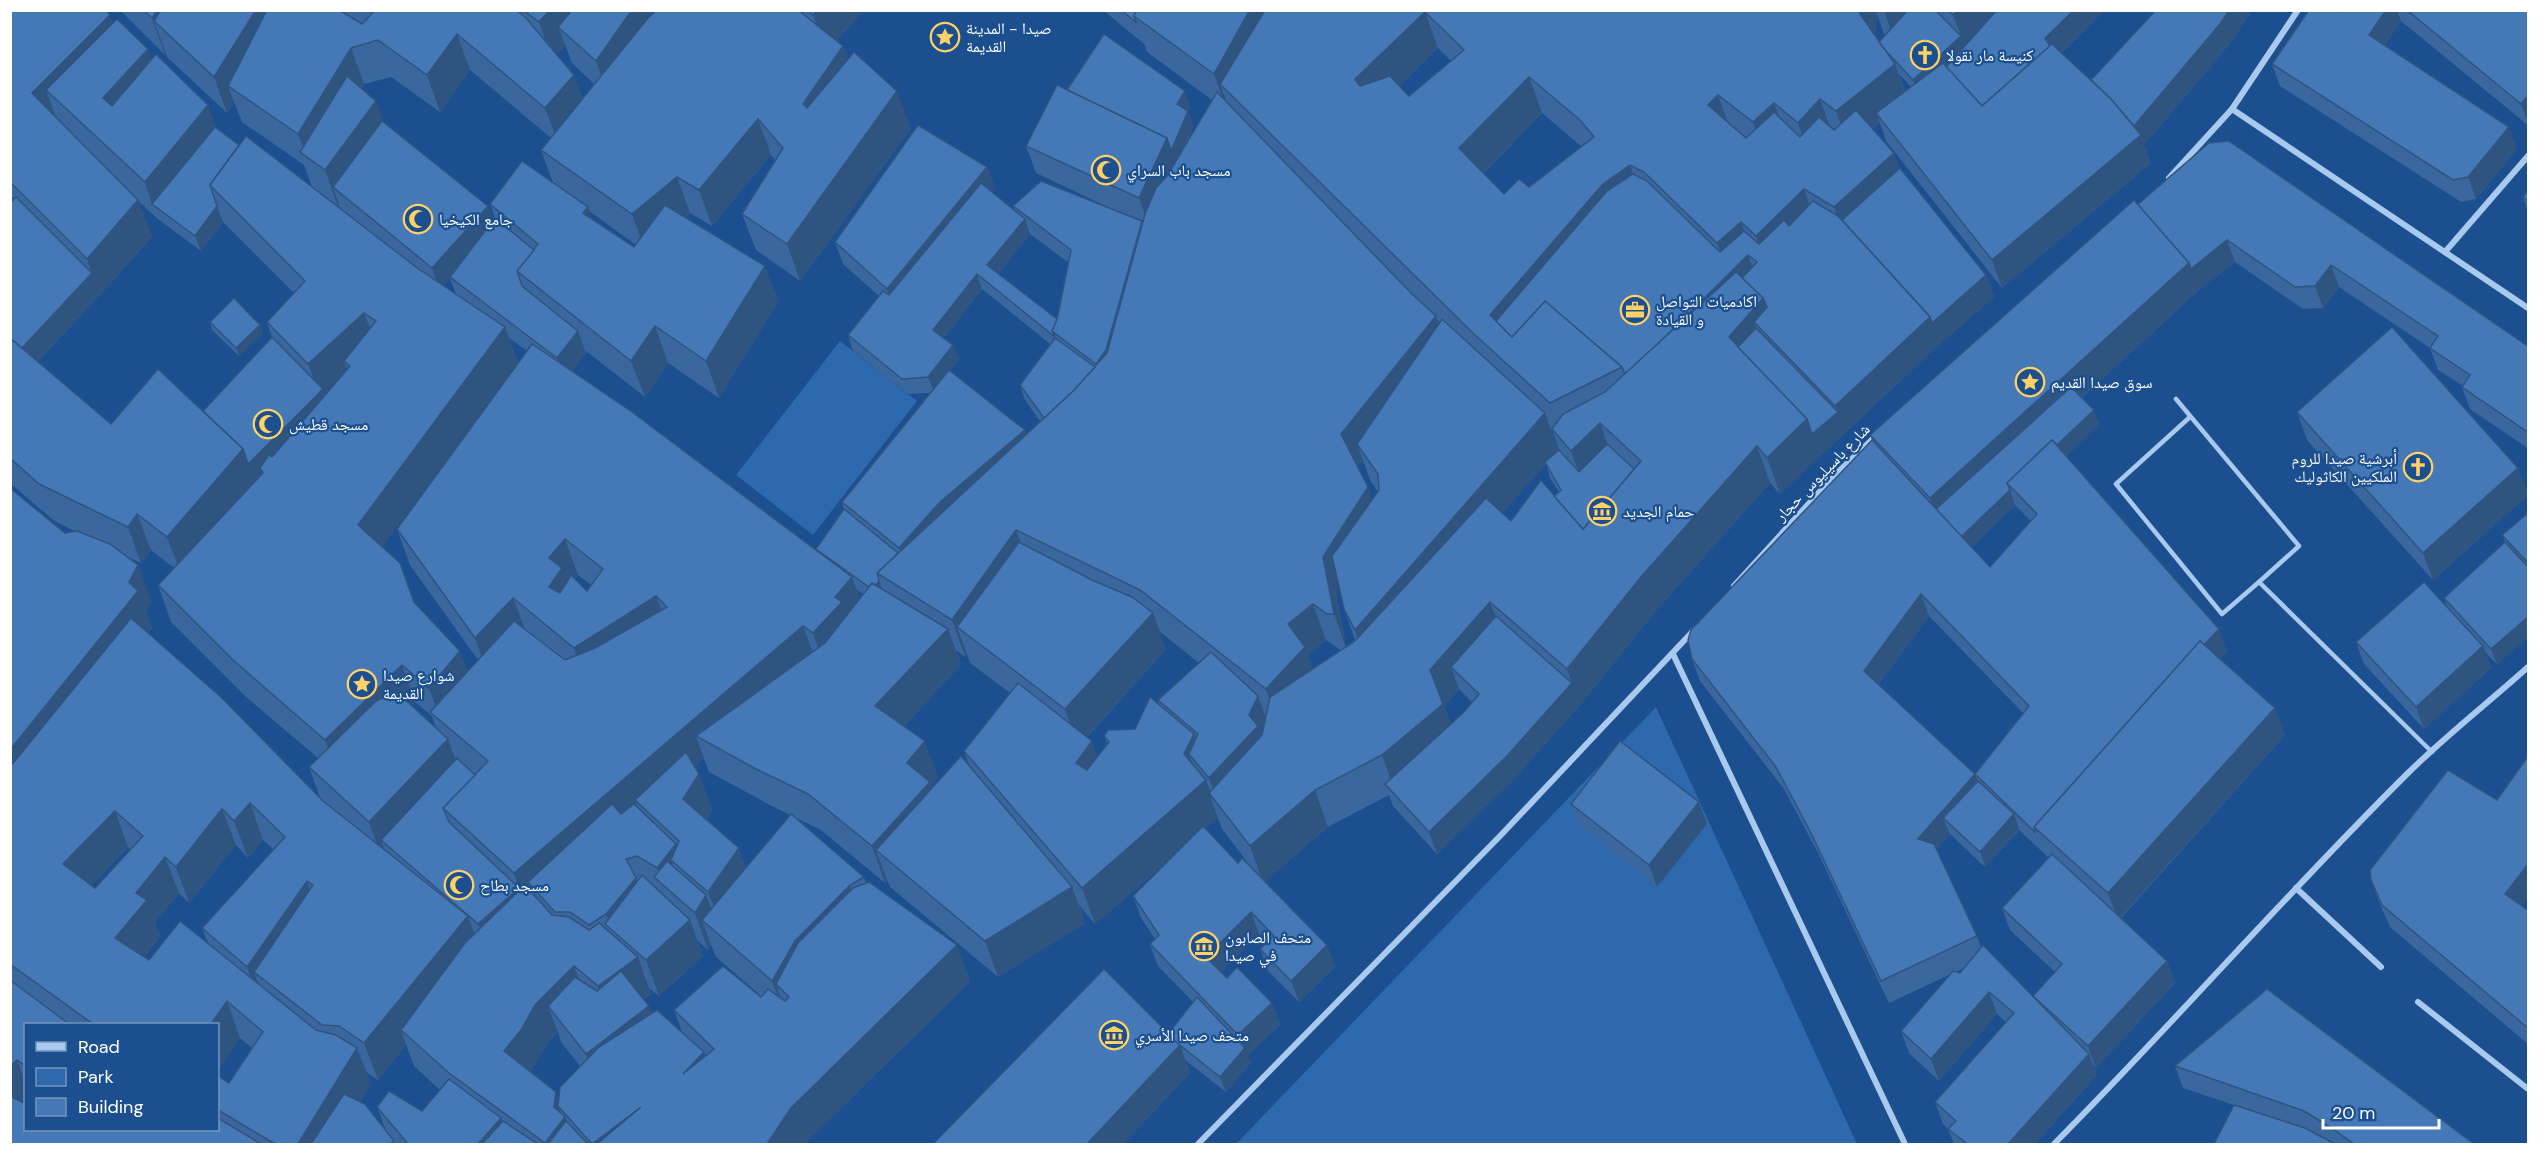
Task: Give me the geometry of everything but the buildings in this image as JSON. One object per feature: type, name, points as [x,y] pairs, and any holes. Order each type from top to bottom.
[{"type":"street","points":[[2163,185],[2232,109],[2298,10]]},
{"type":"street","points":[[2232,109],[2529,308]]},
{"type":"street","points":[[2445,252],[2529,156]]},
{"type":"street","name":"شارع باسيليوس حجار","points":[[1729,591],[1833,477],[1881,431]]},
{"type":"street","points":[[1198,1144],[1404,935],[1673,654],[1697,626]]},
{"type":"street","points":[[1673,654],[1905,1144]]},
{"type":"street","points":[[2054,1144],[2128,1070],[2296,888],[2408,773],[2529,667]]},
{"type":"street","points":[[2296,888],[2381,967]]},
{"type":"street","points":[[2418,1002],[2529,1089]]},
{"type":"lane","points":[[2176,399],[2299,546],[2222,614],[2116,484],[2190,417]]},
{"type":"lane","points":[[2259,582],[2432,752]]},
{"type":"green space","points":[[840,341],[917,401],[813,535],[736,475]]},
{"type":"green space","points":[[1656,707],[1857,1144],[1236,1144]]},
{"type":"place","name":"صيدا - المدينة القديمة","points":[[945,37]]},
{"type":"place","name":"كنيسة مار نقولا","points":[[1925,55]]},
{"type":"place","name":"مسجد باب السراي","points":[[1106,170]]},
{"type":"place","name":"جامع الكيخيا","points":[[418,219]]},
{"type":"place","name":"اكادميات التواصل و القيادة","points":[[1635,310]]},
{"type":"place","name":"سوق صيدا القديم","points":[[2030,382]]},
{"type":"place","name":"مسجد قطيش","points":[[268,424]]},
{"type":"place","name":"أبرشية صيدا للروم الملكيين الكاثوليك","points":[[2418,467]]},
{"type":"place","name":"حمام الجديد","points":[[1602,511]]},
{"type":"place","name":"شوارع صيدا القديمة","points":[[362,684]]},
{"type":"place","name":"مسجد بطاح","points":[[459,885]]},
{"type":"place","name":"متحف الصابون في صيدا","points":[[1204,946]]},
{"type":"place","name":"متحف صيدا الأسري","points":[[1114,1035]]}]
